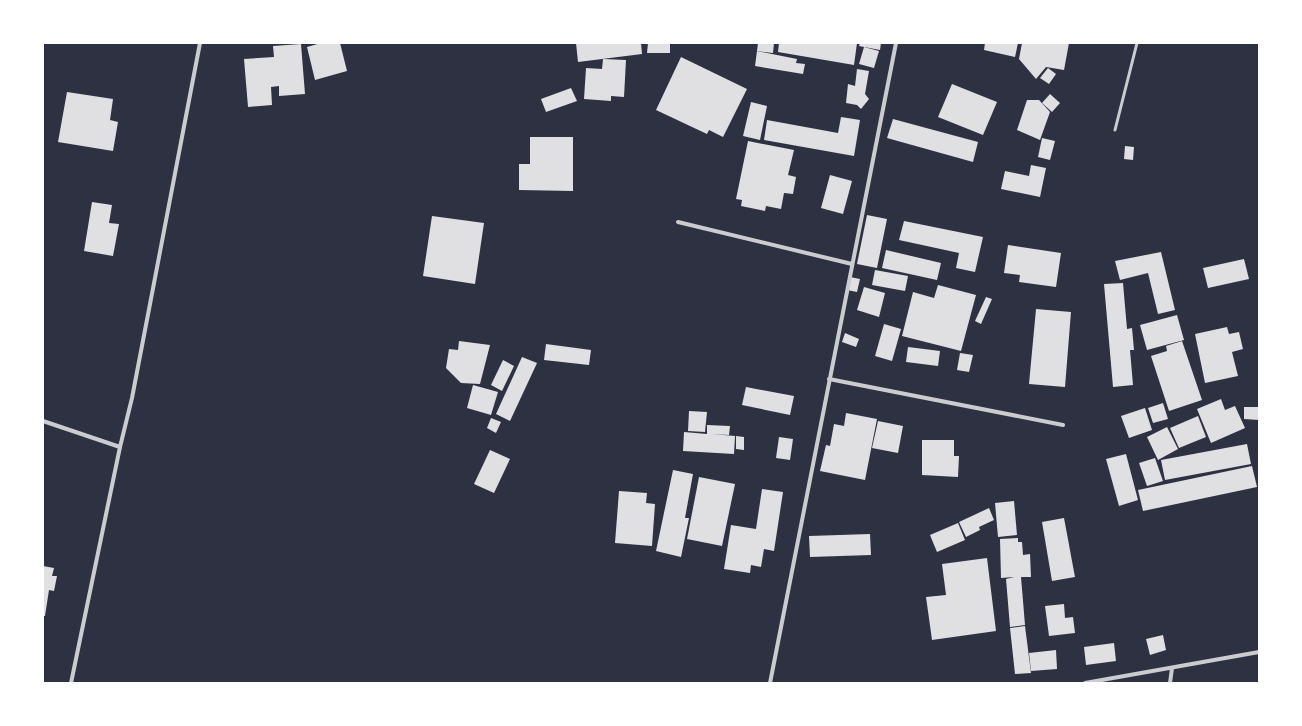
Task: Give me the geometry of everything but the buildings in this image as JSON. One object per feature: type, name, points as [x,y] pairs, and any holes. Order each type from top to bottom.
[{"type":"street","points":[[71,683],[120,447],[132,398],[200,43]]},
{"type":"street","points":[[770,683],[896,43]]},
{"type":"street","points":[[678,222],[852,264]]},
{"type":"street","points":[[829,379],[1064,425]]},
{"type":"street","points":[[43,421],[120,447]]},
{"type":"street","points":[[1085,683],[1259,652]]},
{"type":"street","points":[[1170,683],[1172,668]]},
{"type":"lane","points":[[1115,130],[1137,43]]}]
